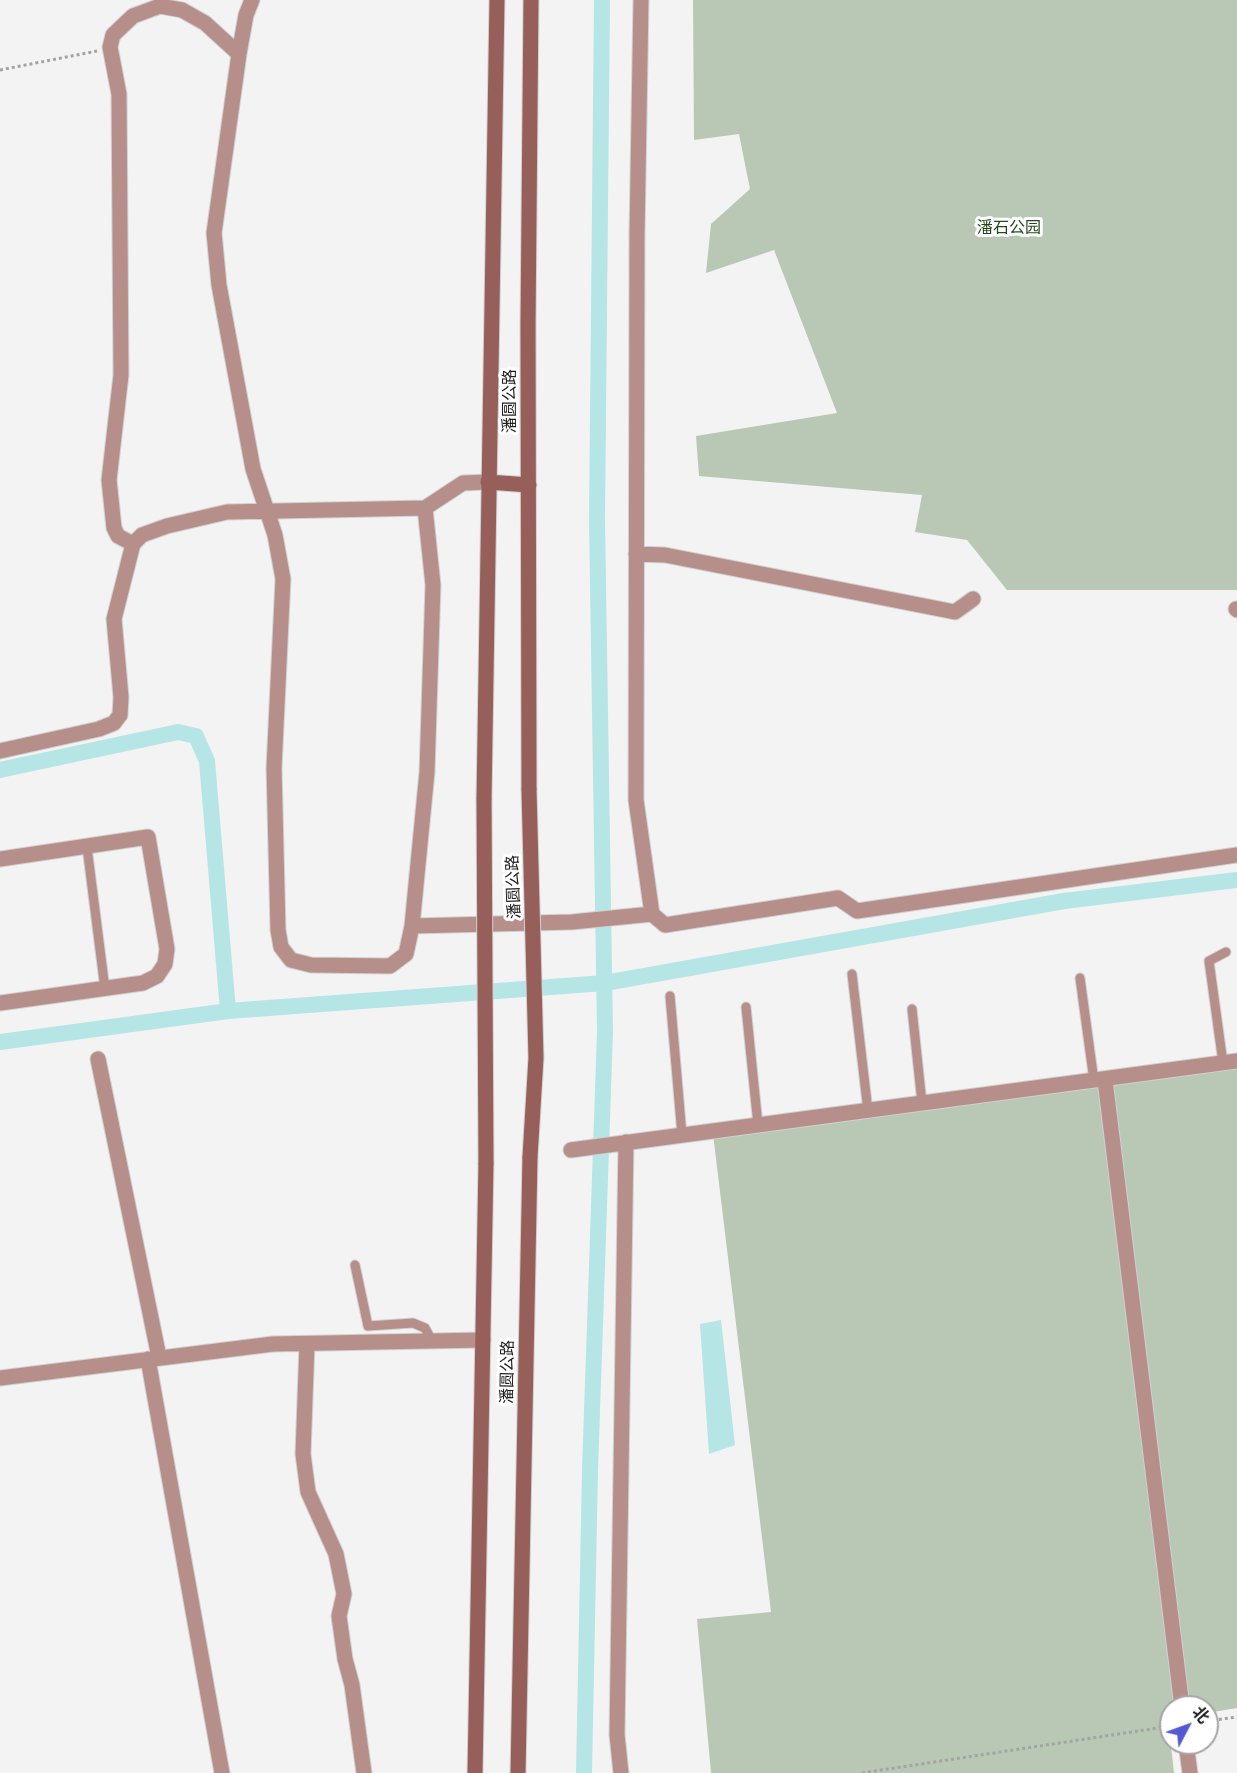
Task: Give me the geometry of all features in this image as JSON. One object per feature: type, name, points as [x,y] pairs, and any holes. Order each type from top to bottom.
[{"type":"main road","name":"潘圆公路","points":[[475,1773],[486,1162],[484,799],[496,0]]},
{"type":"main road","name":"潘圆公路","points":[[518,1773],[530,1157],[536,1058],[529,790],[531,0]]},
{"type":"main road","points":[[488,482],[529,485]]},
{"type":"street","points":[[252,0],[246,15],[239,54],[214,233],[215,255],[253,469],[268,510],[283,579],[274,768],[281,947],[291,960],[311,965],[390,966],[406,954],[412,926],[427,772],[433,596],[425,508]]},
{"type":"street","points":[[641,0],[636,800],[645,915]]},
{"type":"street","points":[[133,544],[118,536],[114,528],[110,502],[109,480],[121,375],[119,94],[110,47],[113,34],[133,16],[160,6],[182,10],[205,23],[239,54]]},
{"type":"street","points":[[0,752],[99,729],[114,723],[120,715],[121,697],[114,619],[133,544],[142,535],[167,526],[227,512],[425,508],[463,483],[488,482]]},
{"type":"street","points":[[636,554],[665,555],[955,612],[973,599]]},
{"type":"street","points":[[0,859],[87,848],[148,837],[166,949],[165,964],[158,976],[143,983],[0,1003]]},
{"type":"street","points":[[412,926],[572,921],[645,915],[665,925],[838,898],[857,911],[1237,855]]},
{"type":"street","points":[[98,1059],[154,1358],[222,1773]]},
{"type":"street","points":[[571,1150],[1230,1062]]},
{"type":"street","points":[[1099,1080],[1180,1695]]},
{"type":"street","points":[[621,1773],[617,1735],[622,1143]]},
{"type":"street","points":[[0,1378],[273,1344],[483,1340]]},
{"type":"street","points":[[307,1344],[303,1454],[308,1492],[336,1554],[344,1594],[339,1616],[343,1648],[352,1685],[364,1773]]},
{"type":"street","points":[[1188,1755],[1190,1773]]},
{"type":"lane","points":[[87,848],[105,988]]},
{"type":"lane","points":[[1226,952],[1209,961],[1230,1062]]},
{"type":"lane","points":[[852,974],[868,1111]]},
{"type":"lane","points":[[1080,978],[1099,1080]]},
{"type":"lane","points":[[670,996],[682,1135]]},
{"type":"lane","points":[[746,1007],[758,1125]]},
{"type":"lane","points":[[912,1009],[922,1103]]},
{"type":"lane","points":[[356,1265],[368,1326],[413,1323],[425,1328],[432,1341]]},
{"type":"path","points":[[0,70],[110,47]]},
{"type":"path","points":[[1219,1719],[1237,1717]]},
{"type":"path","points":[[862,1773],[1159,1728]]},
{"type":"green space","name":"潘石公园","points":[[693,0],[1237,0],[1237,590],[1007,590],[967,540],[915,532],[922,495],[699,476],[696,436],[837,413],[774,250],[706,273],[711,224],[750,189],[739,134],[694,140]]},
{"type":"green space","points":[[1237,1064],[1237,1708],[1219,1711],[1219,1695],[1159,1695],[1159,1755],[1172,1755],[1174,1773],[711,1773],[697,1619],[771,1612],[713,1134]]},
{"type":"water","points":[[721,1320],[735,1445],[709,1454],[700,1324]]},
{"type":"waterway","points":[[584,1773],[590,1470],[605,1032],[597,520],[602,0]]},
{"type":"waterway","points":[[0,770],[178,732],[196,736],[207,761],[228,1011]]},
{"type":"waterway","points":[[0,1042],[228,1011],[605,983],[1064,901],[1237,880]]}]
